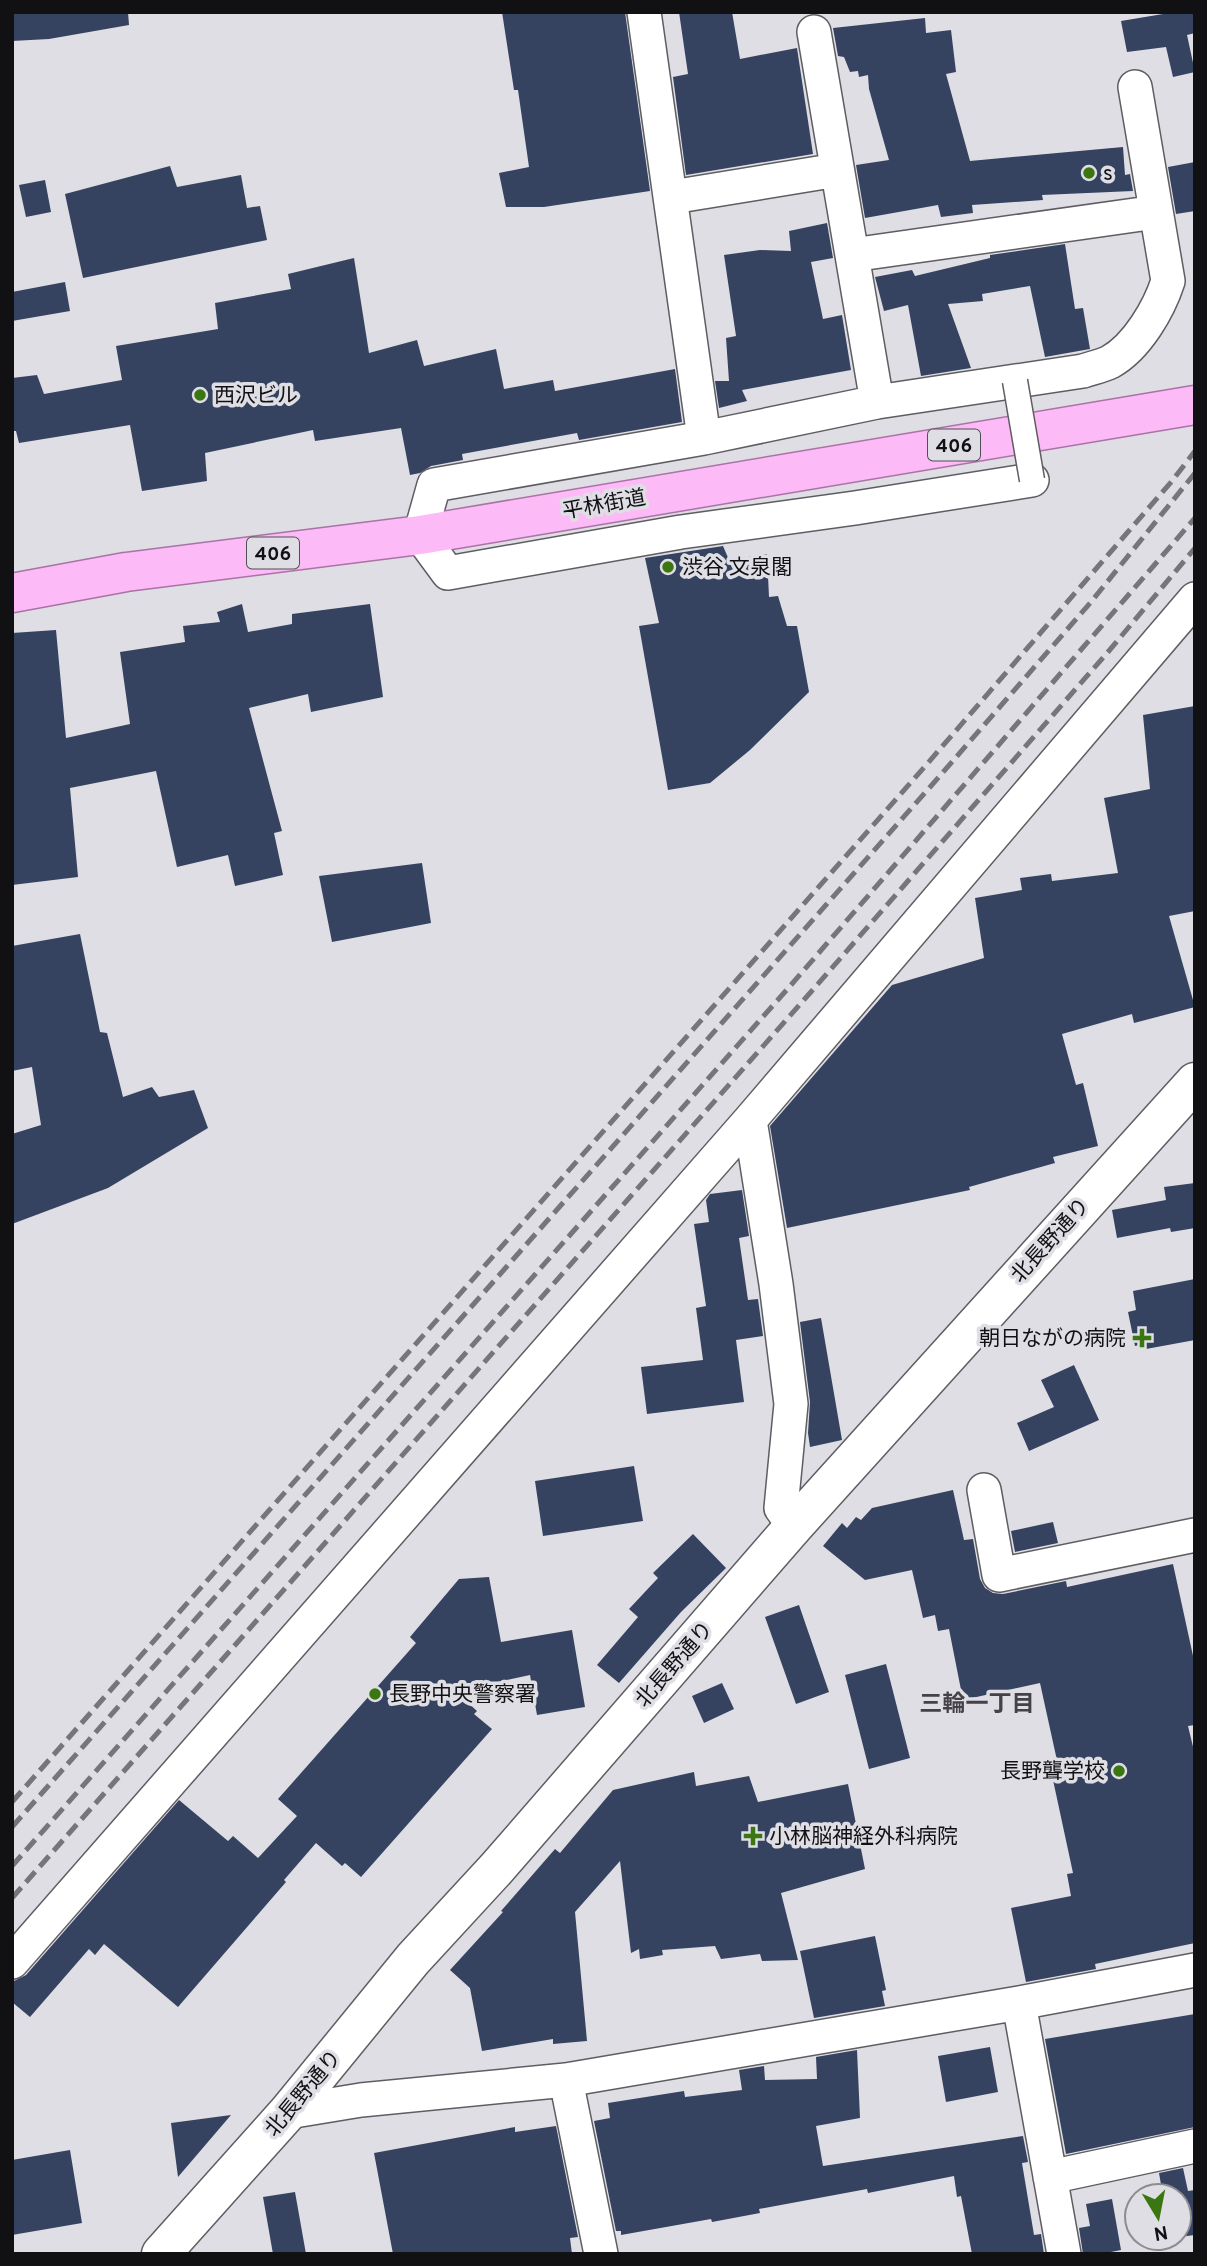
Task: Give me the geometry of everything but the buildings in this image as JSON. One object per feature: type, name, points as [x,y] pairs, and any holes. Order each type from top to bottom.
[{"type":"highway","name":"平林街道","points":[[12,593],[126,572],[420,535],[1195,405]]},
{"type":"street","points":[[644,12],[704,438]]},
{"type":"street","points":[[814,32],[877,402]]},
{"type":"street","points":[[1015,381],[1032,480],[681,532],[448,573],[420,535],[434,485],[704,438],[877,402],[1015,381],[1083,371],[1111,362],[1138,337],[1160,306],[1168,281],[1135,87]]},
{"type":"street","points":[[671,197],[837,170]]},
{"type":"street","points":[[852,255],[1156,212]]},
{"type":"street","points":[[12,1962],[750,1121],[1195,599]]},
{"type":"street","name":"北長野通り","points":[[161,2254],[288,2112],[413,1959],[496,1869],[793,1526],[1195,1082]]},
{"type":"street","points":[[750,1121],[776,1284],[791,1404],[781,1508],[793,1526]]},
{"type":"street","points":[[984,1490],[999,1576],[1195,1535]]},
{"type":"street","points":[[288,2112],[361,2100],[566,2080],[1019,2003],[1195,1970]]},
{"type":"street","points":[[1019,2003],[1063,2254]]},
{"type":"street","points":[[566,2080],[601,2254]]},
{"type":"street","points":[[1050,2177],[1195,2146]]},
{"type":"railway","points":[[12,1802],[927,764],[1195,451]]},
{"type":"railway","points":[[12,1827],[931,786],[1091,602],[1195,473]]},
{"type":"railway","points":[[12,1866],[791,985],[1195,518]]},
{"type":"railway","points":[[12,1898],[810,993],[1108,652],[1195,548]]},
{"type":"place","name":"s","points":[[1089,173]]},
{"type":"place","name":"西沢ビル","points":[[200,395]]},
{"type":"place","name":"渋谷 文泉閣","points":[[668,567]]},
{"type":"place","name":"朝日ながの病院","points":[[1142,1338]]},
{"type":"place","name":"長野中央警察署","points":[[375,1694]]},
{"type":"place","name":"長野聾学校","points":[[1119,1771]]},
{"type":"place","name":"小林脳神経外科病院","points":[[753,1836]]},
{"type":"district","name":"三輪一丁目","points":[[977,1703]]}]
